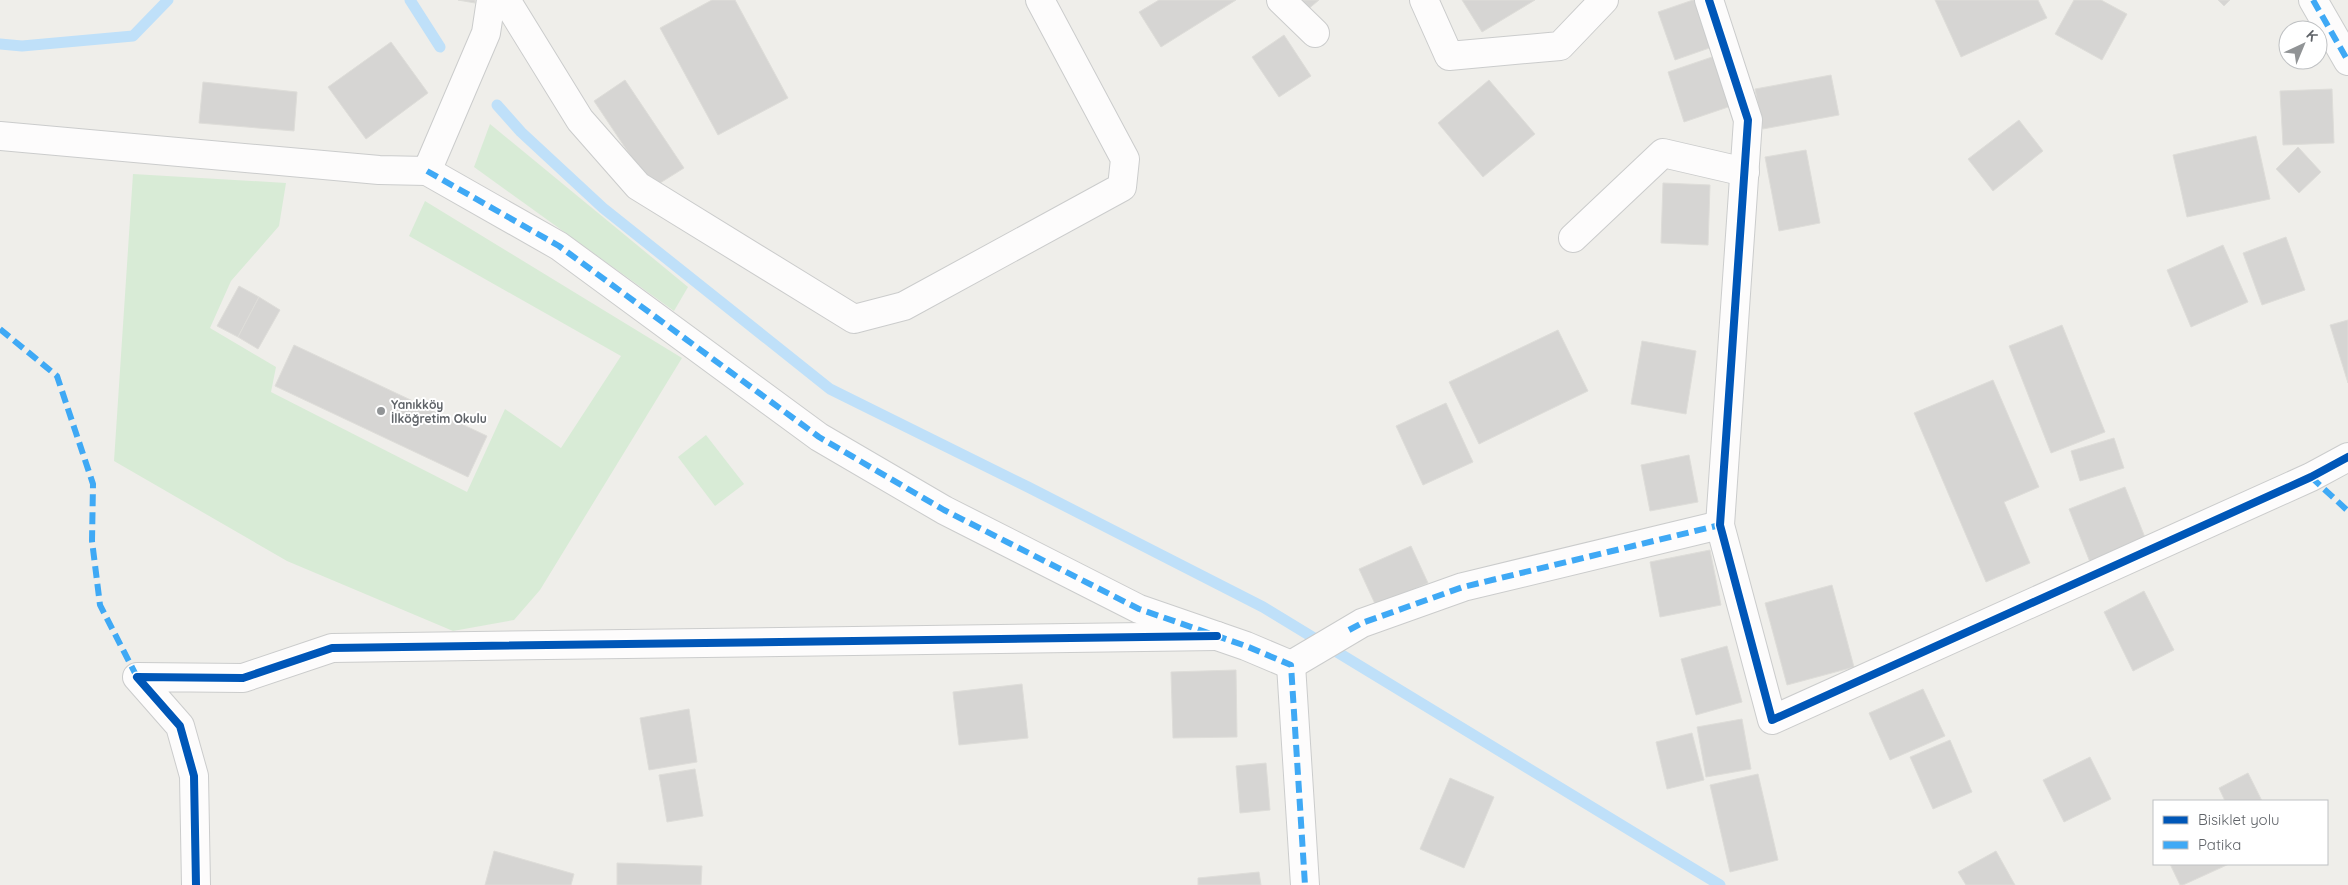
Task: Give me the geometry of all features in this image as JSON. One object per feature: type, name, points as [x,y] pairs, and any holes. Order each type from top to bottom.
[{"type":"street","points":[[427,171],[458,103],[486,33],[491,0]]},
{"type":"street","points":[[506,0],[580,120],[638,186],[854,319],[904,306],[1122,187],[1125,159],[1040,0]]},
{"type":"street","points":[[1281,0],[1314,33]]},
{"type":"street","points":[[1424,0],[1449,56],[1560,46],[1604,0]]},
{"type":"street","points":[[1709,0],[1748,120],[1720,525],[1772,720],[2311,477],[2348,457]]},
{"type":"street","points":[[2313,0],[2348,61]]},
{"type":"street","points":[[0,136],[379,170],[427,171],[559,246],[819,437],[944,510],[1130,605],[1296,662],[1362,623],[1464,587],[1720,525]]},
{"type":"street","points":[[1573,238],[1663,153],[1745,172]]},
{"type":"street","points":[[196,885],[194,776],[192,767],[180,726],[137,677],[243,678],[332,648],[1217,636]]},
{"type":"street","points":[[1296,662],[1305,885]]},
{"type":"green space","points":[[490,124],[688,287],[674,311],[474,167]]},
{"type":"green space","points":[[133,174],[286,183],[279,226],[231,281],[210,328],[276,367],[271,392],[467,492],[505,409],[561,448],[621,356],[409,236],[425,201],[682,358],[540,590],[514,620],[453,631],[287,561],[114,461]]},
{"type":"green space","points":[[706,435],[744,484],[715,506],[678,457]]},
{"type":"building","points":[[458,0],[475,0],[475,3]]},
{"type":"building","points":[[712,0],[735,0],[788,98],[718,135],[660,28]]},
{"type":"building","points":[[1159,0],[1236,0],[1161,47],[1139,12]]},
{"type":"building","points":[[1297,0],[1319,0],[1306,11]]},
{"type":"building","points":[[1462,0],[1535,0],[1482,32]]},
{"type":"building","points":[[1693,0],[1699,0],[1715,46],[1675,60],[1658,12]]},
{"type":"building","points":[[1935,0],[2038,0],[2047,18],[1961,57]]},
{"type":"building","points":[[2074,0],[2101,0],[2127,14],[2102,60],[2055,34]]},
{"type":"building","points":[[2218,0],[2230,0],[2224,6]]},
{"type":"building","points":[[1284,35],[1311,76],[1279,97],[1252,57]]},
{"type":"building","points":[[391,42],[428,93],[366,139],[328,87]]},
{"type":"building","points":[[1718,55],[1734,105],[1684,122],[1668,72]]},
{"type":"building","points":[[1831,75],[1839,115],[1763,129],[1755,89]]},
{"type":"building","points":[[625,80],[684,168],[652,188],[594,101]]},
{"type":"building","points":[[1489,80],[1535,134],[1483,177],[1438,123]]},
{"type":"building","points":[[203,82],[297,92],[294,131],[199,123]]},
{"type":"building","points":[[2332,89],[2334,143],[2283,145],[2280,91]]},
{"type":"building","points":[[2019,120],[2043,151],[1993,191],[1968,159]]},
{"type":"building","points":[[2256,136],[2270,199],[2187,217],[2173,155]]},
{"type":"building","points":[[2298,147],[2321,172],[2299,193],[2276,169]]},
{"type":"building","points":[[1806,150],[1820,223],[1779,231],[1765,157]]},
{"type":"building","points":[[1663,183],[1710,185],[1708,245],[1661,243]]},
{"type":"building","points":[[2286,237],[2305,290],[2262,305],[2243,253]]},
{"type":"building","points":[[2223,245],[2248,302],[2191,327],[2167,270]]},
{"type":"building","points":[[239,286],[259,297],[238,337],[217,326]]},
{"type":"building","points":[[259,297],[280,310],[258,349],[238,337]]},
{"type":"building","points":[[2348,320],[2348,383],[2330,325]]},
{"type":"building","points":[[2062,325],[2105,432],[2051,453],[2009,346]]},
{"type":"building","points":[[1558,330],[1588,391],[1479,444],[1449,382]]},
{"type":"building","points":[[1642,341],[1696,351],[1686,414],[1631,404]]},
{"type":"building","name":"Yanıkköy İlköğretim Okulu","points":[[294,345],[487,436],[468,477],[275,386]]},
{"type":"building","points":[[1993,380],[2039,487],[2004,502],[2030,563],[1986,582],[1914,413]]},
{"type":"building","points":[[1446,403],[1473,462],[1423,485],[1396,426]]},
{"type":"building","points":[[2114,438],[2124,468],[2080,481],[2071,451]]},
{"type":"building","points":[[1689,455],[1698,502],[1650,511],[1641,465]]},
{"type":"building","points":[[2125,487],[2148,545],[2092,567],[2069,509]]},
{"type":"building","points":[[1411,546],[1428,583],[1376,606],[1359,569]]},
{"type":"building","points":[[1710,550],[1721,605],[1660,617],[1650,562]]},
{"type":"building","points":[[1832,585],[1854,667],[1787,685],[1765,603]]},
{"type":"building","points":[[2144,591],[2174,650],[2133,671],[2104,612]]},
{"type":"building","points":[[1727,646],[1742,702],[1696,715],[1681,659]]},
{"type":"building","points":[[1236,670],[1237,737],[1173,738],[1171,672]]},
{"type":"building","points":[[1022,684],[1028,738],[959,745],[953,692]]},
{"type":"building","points":[[1923,689],[1945,736],[1890,760],[1869,713]]},
{"type":"building","points":[[689,709],[697,762],[649,770],[640,718]]},
{"type":"building","points":[[1742,719],[1751,769],[1706,777],[1697,727]]},
{"type":"building","points":[[1692,733],[1704,780],[1667,789],[1656,742]]},
{"type":"building","points":[[1950,740],[1972,792],[1933,809],[1910,757]]},
{"type":"building","points":[[2090,757],[2111,799],[2064,822],[2043,780]]},
{"type":"building","points":[[1266,763],[1270,810],[1240,813],[1236,766]]},
{"type":"building","points":[[695,769],[703,816],[667,822],[659,775]]},
{"type":"building","points":[[2248,773],[2262,800],[2225,800],[2219,788]]},
{"type":"building","points":[[1758,774],[1778,860],[1730,872],[1710,785]]},
{"type":"building","points":[[1450,778],[1494,797],[1464,868],[1420,849]]},
{"type":"building","points":[[494,851],[574,874],[571,885],[485,885]]},
{"type":"building","points":[[1996,851],[2015,885],[1966,885],[1958,872]]},
{"type":"building","points":[[617,863],[702,866],[701,885],[617,885]]},
{"type":"building","points":[[2170,865],[2227,865],[2183,885],[2180,885]]},
{"type":"building","points":[[1259,872],[1261,885],[1198,885],[1198,878]]},
{"type":"waterway","points":[[0,44],[22,46],[133,36],[168,0]]},
{"type":"waterway","points":[[410,0],[440,47]]},
{"type":"waterway","points":[[497,105],[521,132],[603,208],[830,389],[1028,487],[1263,607],[1720,885]]},
{"type":"marked path","points":[[2313,0],[2348,61]]},
{"type":"marked path","points":[[427,171],[559,246],[819,437],[944,510],[1139,609],[1246,646],[1291,665],[1305,885]]},
{"type":"marked path","points":[[0,329],[57,376],[93,484],[92,541],[100,605],[137,677]]},
{"type":"marked path","points":[[2311,477],[2348,511]]},
{"type":"marked path","points":[[1349,630],[1362,623],[1463,587],[1720,525]]},
{"type":"cycle path","points":[[1709,0],[1748,120],[1720,525],[1772,720],[2311,477],[2348,457]]},
{"type":"cycle path","points":[[196,885],[194,776],[180,726],[137,677],[243,678],[332,648],[1217,636]]},
{"type":"place","name":"Yanıkköy İlköğretim Okulu","points":[[381,411]]}]
